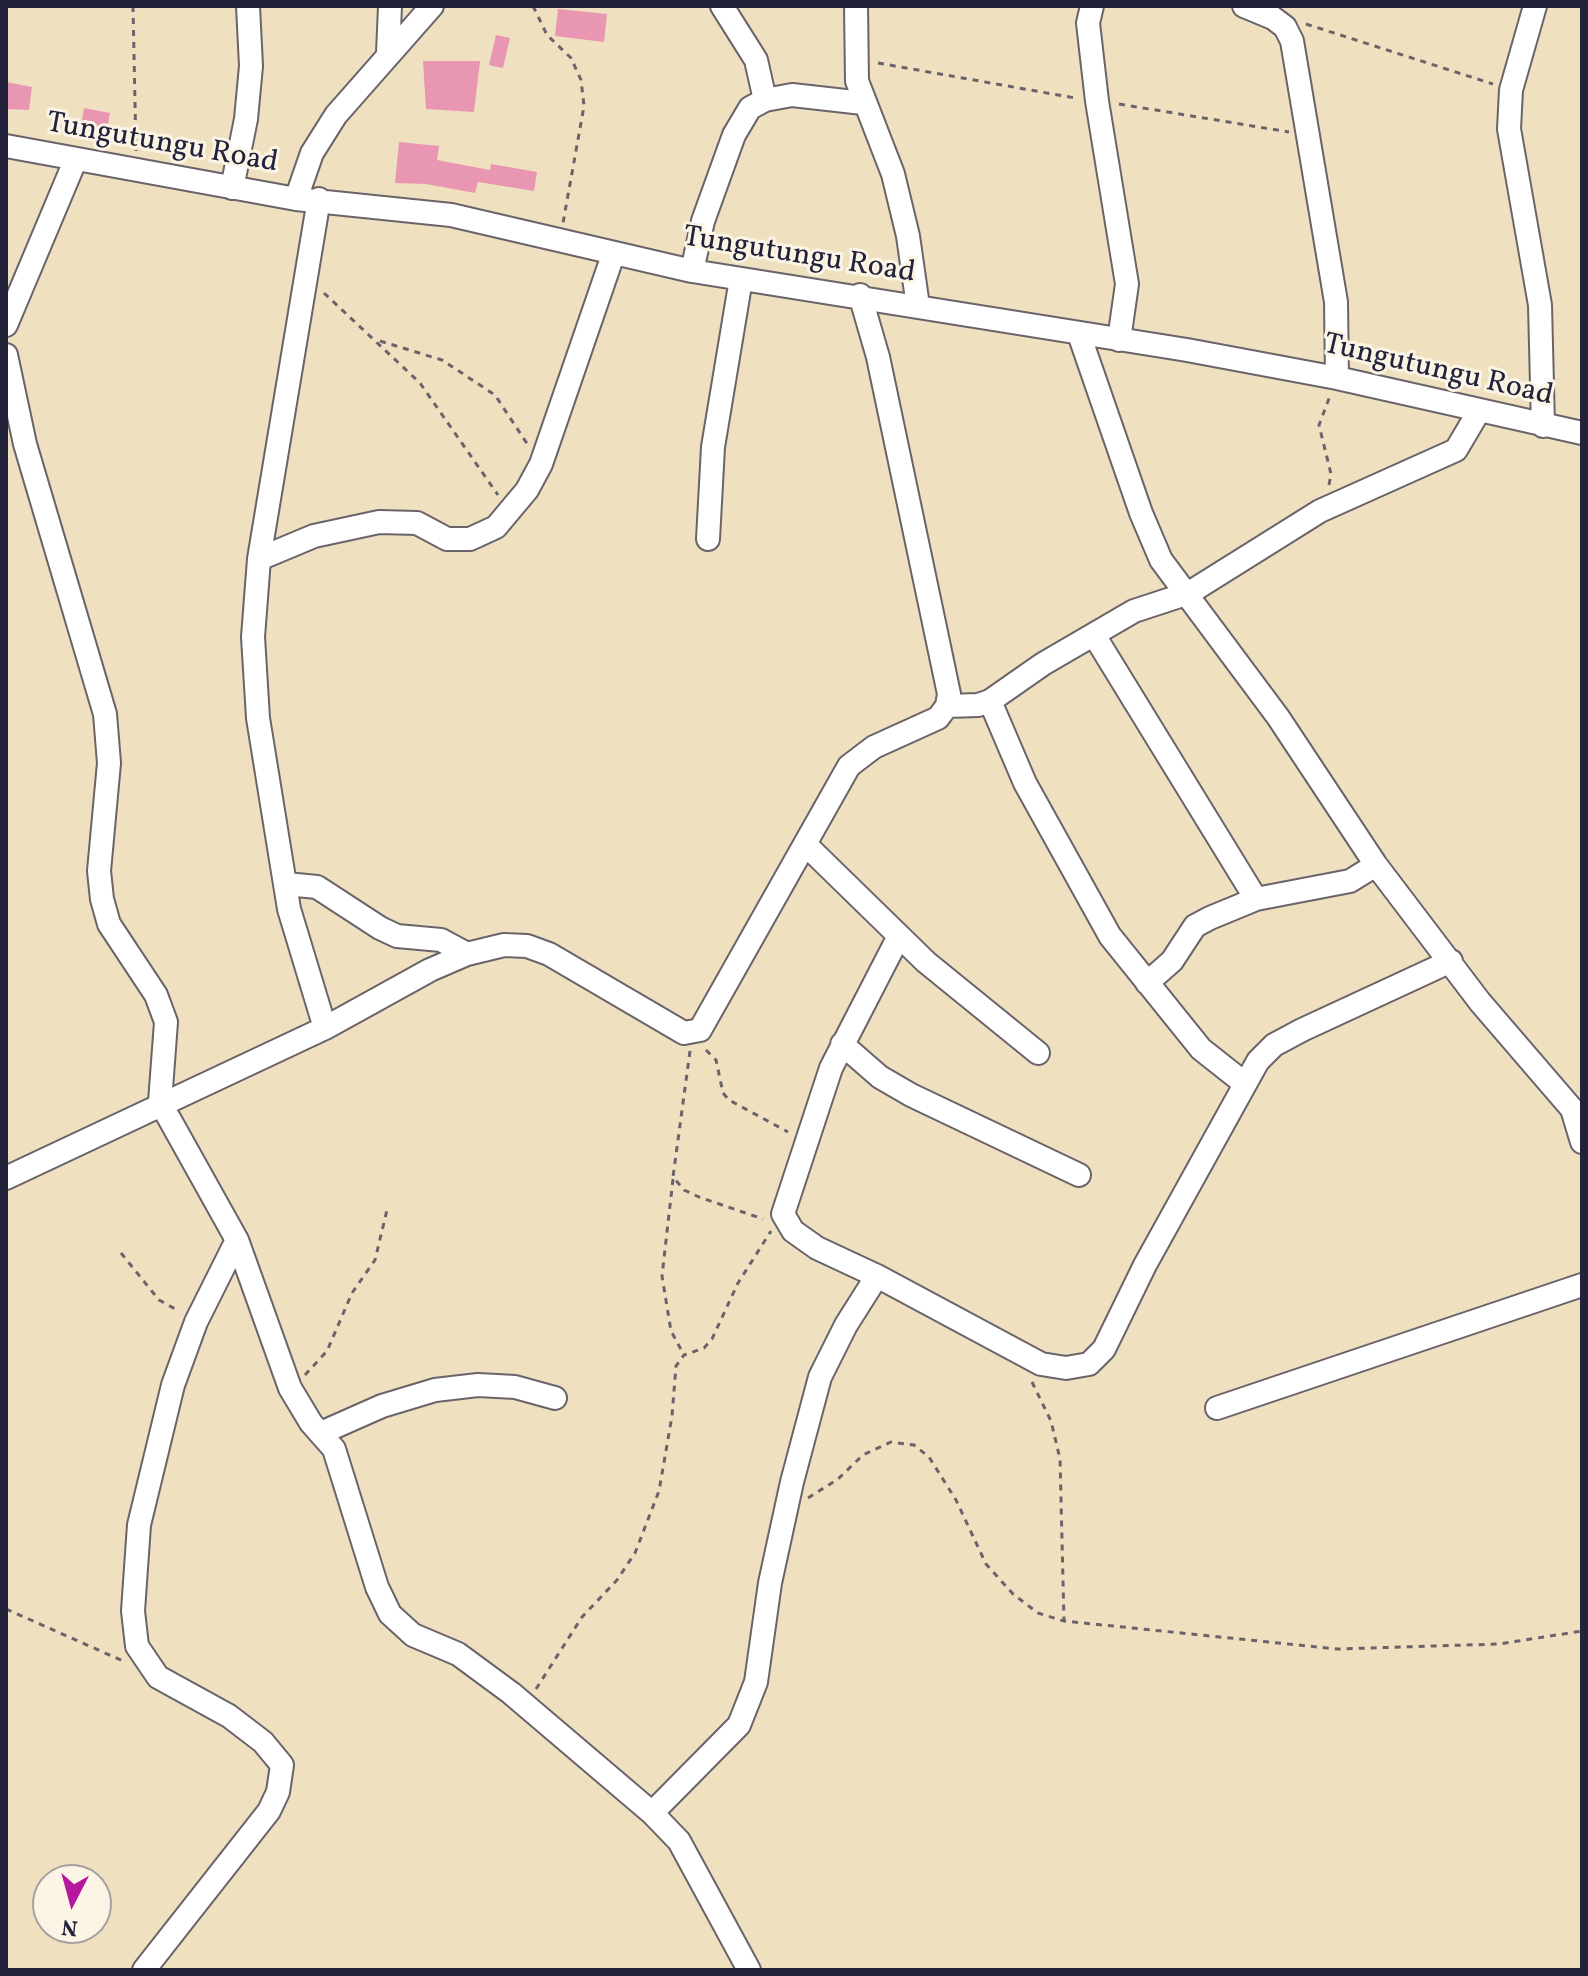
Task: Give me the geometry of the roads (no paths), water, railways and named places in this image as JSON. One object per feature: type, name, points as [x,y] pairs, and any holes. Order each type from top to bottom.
[{"type":"street","points":[[232,188],[246,119],[251,66],[248,6]]},
{"type":"street","points":[[388,53],[390,6]]},
{"type":"street","points":[[325,1028],[305,969],[286,884],[258,718],[253,637],[259,559],[307,271],[307,199],[312,153],[336,115],[432,6]]},
{"type":"street","points":[[722,6],[756,60],[765,100]]},
{"type":"street","points":[[856,6],[855,58],[863,103],[878,131],[893,174],[908,236],[918,306]]},
{"type":"street","points":[[1092,6],[1088,23],[1097,101],[1127,284],[1119,340]]},
{"type":"street","points":[[1244,6],[1273,18],[1285,27],[1292,41],[1307,136],[1327,229],[1336,302],[1337,378]]},
{"type":"street","points":[[1535,6],[1511,90],[1509,129],[1540,305],[1543,426]]},
{"type":"street","points":[[692,271],[703,221],[734,135],[750,108],[765,100],[792,95],[863,103]]},
{"type":"street","name":"Tungutungu Road","points":[[6,146],[232,188],[451,215],[692,271],[860,295],[1337,378],[1582,433]]},
{"type":"street","points":[[6,325],[11,294],[75,161]]},
{"type":"street","points":[[259,559],[314,536],[379,522],[402,520],[447,539],[470,539],[496,527],[510,513],[541,464],[613,255]]},
{"type":"street","points":[[708,539],[713,447],[741,279]]},
{"type":"street","points":[[6,1178],[160,1102],[325,1028],[430,970],[467,954],[504,945],[527,946],[549,954],[692,1039],[708,1016],[849,766],[874,747],[938,718],[947,706],[949,694],[878,357],[860,295]]},
{"type":"street","points":[[1079,334],[1141,513],[1161,560],[1189,593],[1278,717],[1376,865],[1480,1002],[1572,1109],[1582,1142]]},
{"type":"street","points":[[6,355],[25,444],[105,714],[109,763],[99,871],[102,899],[109,924],[156,995],[166,1022],[160,1102],[237,1240],[290,1388],[334,1449],[377,1587],[390,1614],[413,1635],[458,1654],[525,1705],[652,1813],[679,1841],[749,1970]]},
{"type":"street","points":[[947,706],[978,705],[990,701],[1134,611],[1189,593],[1320,511],[1456,450],[1473,427],[1479,411]]},
{"type":"street","points":[[1094,635],[1256,899]]},
{"type":"street","points":[[990,701],[1025,783],[1110,936],[1201,1049],[1244,1083]]},
{"type":"street","points":[[806,845],[899,936],[1038,1053]]},
{"type":"street","points":[[1147,983],[1172,961],[1195,926],[1256,899],[1350,881],[1376,865]]},
{"type":"street","points":[[286,884],[305,883],[317,887],[397,936],[441,940],[467,954]]},
{"type":"street","points":[[899,936],[842,1044],[805,1142],[783,1214],[784,1228],[1041,1364],[1066,1368],[1089,1364],[1104,1349],[1145,1265],[1258,1061],[1274,1045],[1451,961]]},
{"type":"street","points":[[842,1044],[880,1077],[911,1095],[1079,1175]]},
{"type":"street","points":[[144,1970],[269,1811],[278,1792],[282,1765],[263,1742],[229,1716],[158,1677],[137,1646],[132,1576],[139,1525],[173,1385],[196,1322],[237,1240]]},
{"type":"street","points":[[652,1813],[739,1725],[756,1682],[770,1583],[784,1516],[820,1377],[846,1325],[877,1276]]},
{"type":"street","points":[[1217,1408],[1582,1285]]},
{"type":"street","points":[[321,1433],[382,1406],[435,1390],[478,1385],[515,1387],[555,1398]]}]
